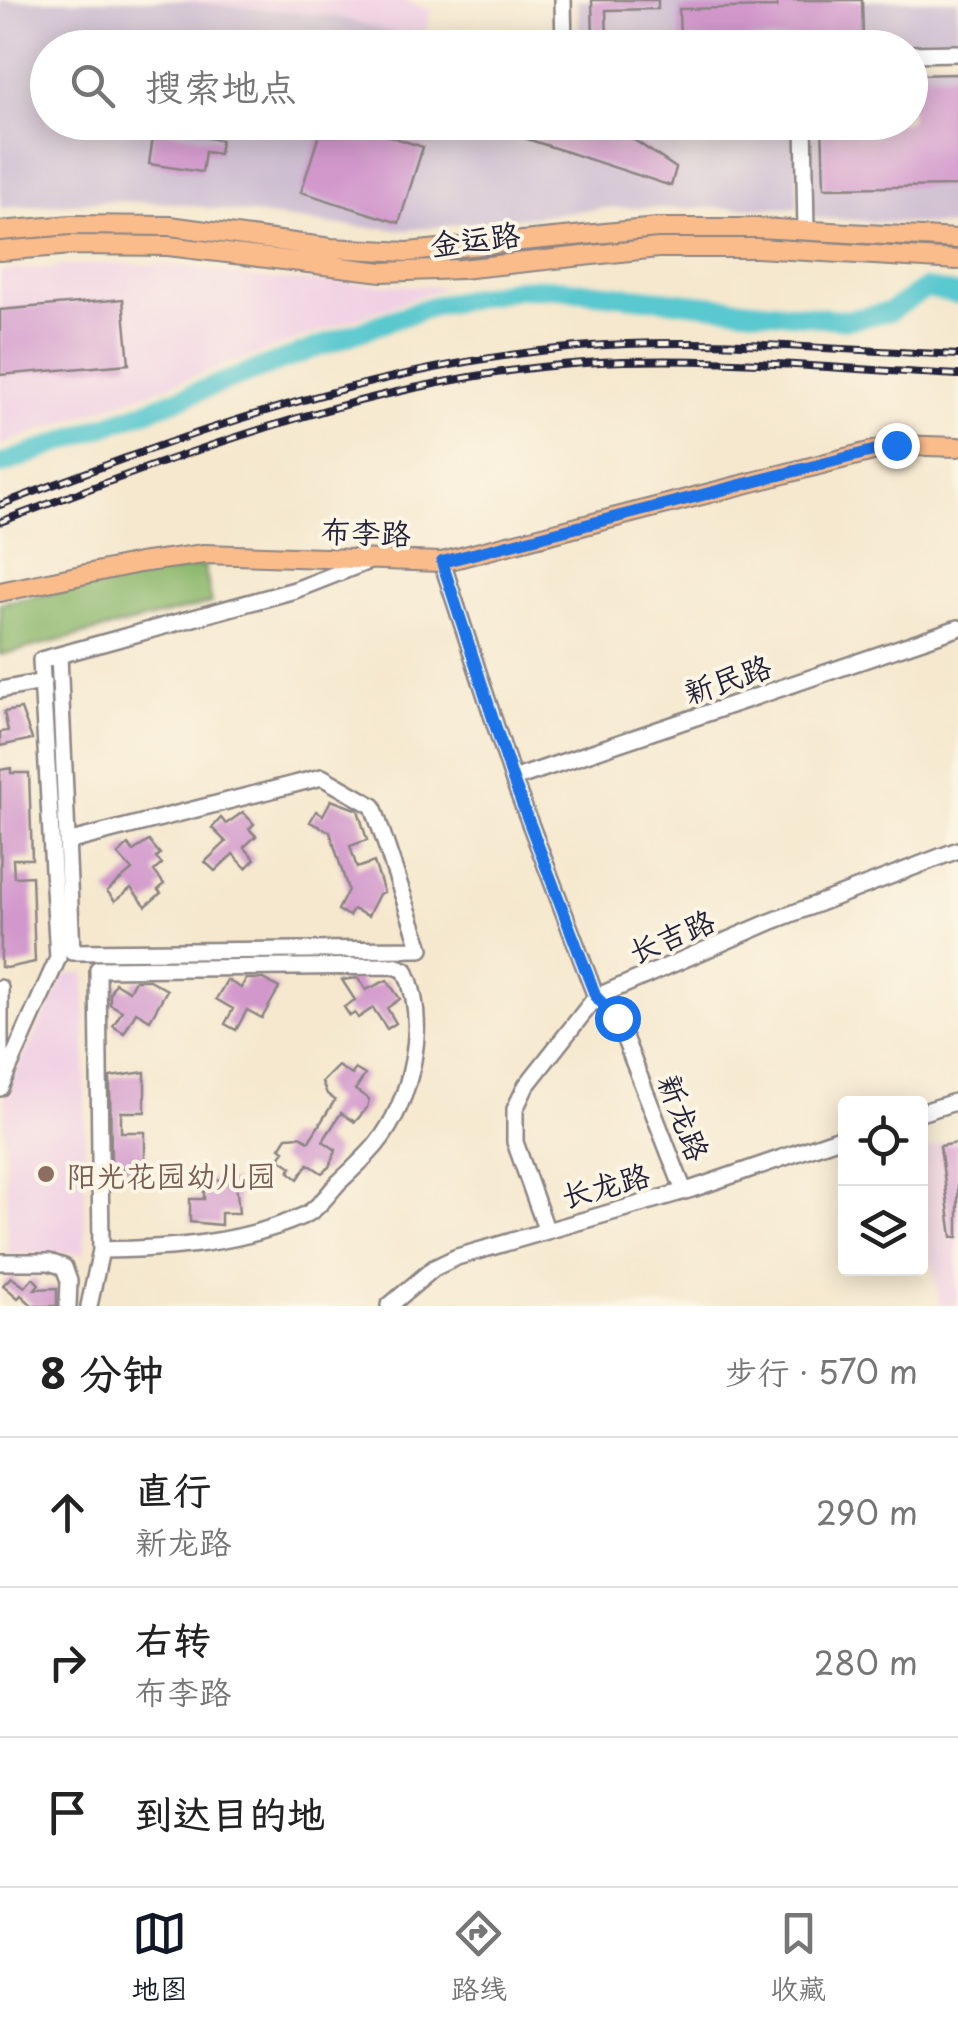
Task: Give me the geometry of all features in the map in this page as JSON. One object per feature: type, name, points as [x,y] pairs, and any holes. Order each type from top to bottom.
[{"type":"main road","name":"金运路","points":[[0,231],[71,225],[170,226],[344,249],[408,252],[607,231],[806,231],[958,240]]},
{"type":"main road","name":"金运路","points":[[0,252],[152,245],[382,272],[460,270],[658,248],[757,248],[958,260]]},
{"type":"main road","name":"布李路","points":[[0,592],[139,563],[204,554],[442,562],[896,445],[958,447]]},
{"type":"street","points":[[563,0],[564,30]]},
{"type":"street","points":[[928,54],[958,53]]},
{"type":"street","points":[[804,140],[806,231]]},
{"type":"street","points":[[0,1088],[58,958],[41,660],[295,590],[378,557]]},
{"type":"street","name":"新龙路","points":[[442,562],[513,780],[596,997],[617,1018],[684,1191]]},
{"type":"street","name":"新民路","points":[[513,780],[958,628]]},
{"type":"street","points":[[59,655],[67,842],[72,952],[421,949],[374,806],[322,777],[67,842]]},
{"type":"street","points":[[0,690],[43,682]]},
{"type":"street","name":"长吉路","points":[[546,1228],[515,1142],[515,1109],[526,1086],[596,997],[770,922],[958,850]]},
{"type":"street","points":[[89,1306],[101,1250],[98,969],[394,966],[405,970],[412,986],[417,1024],[406,1090],[378,1142],[308,1214],[221,1240],[156,1250],[101,1250]]},
{"type":"street","points":[[0,988],[0,1066]]},
{"type":"street","points":[[928,1110],[958,1101]]},
{"type":"street","name":"长龙路","points":[[389,1306],[434,1268],[546,1228],[684,1191],[838,1139]]},
{"type":"street","points":[[0,1262],[49,1262],[64,1267],[69,1281],[68,1306]]},
{"type":"shaded area","points":[[0,0],[167,0],[334,16],[383,30],[30,30],[30,140],[797,140],[798,208],[606,208],[407,230],[334,225],[171,203],[104,201],[0,208]]},
{"type":"shaded area","points":[[167,0],[401,0],[431,10],[425,30],[381,30],[334,16]]},
{"type":"shaded area","points":[[578,0],[958,0],[958,43],[928,43],[928,30],[579,30]]},
{"type":"shaded area","points":[[958,61],[958,226],[813,218],[811,140],[928,140],[928,62]]},
{"type":"shaded area","points":[[105,263],[176,265],[272,280],[446,287],[0,445],[0,271]]},
{"type":"shaded area","name":"阳光花园幼儿园","points":[[85,973],[85,1253],[8,1255],[4,1095],[66,974]]},
{"type":"shaded area","points":[[958,1137],[958,1306],[940,1306],[928,1241],[928,1149]]},
{"type":"green space","points":[[204,565],[212,603],[0,655],[0,603]]},
{"type":"building","points":[[592,0],[658,0],[658,9],[606,10],[607,30],[593,30]]},
{"type":"building","points":[[777,0],[862,0],[863,30],[680,30],[679,9],[777,7]]},
{"type":"building","points":[[958,74],[958,186],[824,188],[823,140],[928,140],[928,75]]},
{"type":"building","points":[[153,140],[221,140],[219,154],[205,152],[202,172],[149,164]]},
{"type":"building","points":[[317,140],[401,140],[423,147],[399,223],[301,192]]},
{"type":"building","points":[[530,140],[634,140],[676,168],[671,186]]},
{"type":"building","points":[[123,299],[129,364],[0,375],[0,310]]},
{"type":"building","points":[[21,709],[32,739],[0,746],[0,732],[8,731],[4,712]]},
{"type":"building","points":[[11,768],[11,773],[29,773],[32,859],[13,859],[14,877],[32,876],[35,962],[7,968],[1,967],[0,770]]},
{"type":"building","points":[[331,800],[358,810],[367,840],[350,846],[357,868],[374,862],[384,892],[379,894],[368,916],[353,909],[349,916],[338,910],[348,890],[330,832],[310,822],[316,811],[323,815]]},
{"type":"building","points":[[243,812],[254,824],[249,829],[256,836],[244,847],[255,859],[246,868],[233,854],[215,871],[205,862],[226,842],[212,828],[221,818],[226,824]]},
{"type":"building","points":[[149,841],[160,854],[156,858],[162,864],[154,871],[164,884],[158,890],[161,893],[146,906],[131,888],[115,901],[107,891],[132,870],[118,854],[128,845],[133,851]]},
{"type":"building","points":[[358,978],[366,990],[387,980],[400,999],[387,1008],[396,1023],[387,1029],[373,1008],[358,1018],[355,1013],[350,1016],[344,1007],[355,1000],[342,980]]},
{"type":"building","points":[[246,979],[263,979],[279,988],[262,1018],[247,1010],[236,1030],[225,1024],[233,1009],[216,999],[227,980],[241,988]]},
{"type":"building","points":[[135,980],[149,980],[167,990],[150,1020],[136,1012],[124,1033],[113,1026],[122,1011],[110,1004],[110,993],[115,983],[129,991]]},
{"type":"building","points":[[338,1066],[352,1075],[355,1069],[365,1075],[355,1090],[369,1099],[367,1108],[355,1122],[341,1113],[323,1141],[336,1150],[329,1167],[322,1173],[308,1164],[298,1179],[289,1172],[292,1167],[279,1158],[284,1151],[280,1148],[287,1137],[300,1136],[309,1141],[335,1100],[322,1082]]},
{"type":"building","points":[[145,1072],[145,1112],[121,1112],[121,1132],[145,1132],[145,1168],[115,1169],[111,1166],[110,1077]]},
{"type":"building","points":[[958,1143],[958,1237],[952,1237],[940,1146]]},
{"type":"building","points":[[204,1182],[236,1182],[239,1213],[221,1213],[221,1225],[190,1222],[190,1199],[204,1199]]},
{"type":"building","points":[[11,1277],[25,1287],[33,1278],[39,1284],[35,1289],[57,1288],[57,1306],[33,1306],[21,1295],[18,1298],[3,1285]]},
{"type":"waterway","points":[[0,465],[386,322],[433,306],[517,289],[551,288],[847,320],[889,312],[926,288],[958,295]]},
{"type":"railway","points":[[0,505],[141,452],[283,406],[428,369],[503,356],[578,347],[672,343],[958,355]]},
{"type":"railway","points":[[0,522],[287,421],[434,384],[509,371],[585,363],[678,361],[958,375]]},
{"type":"place","name":"阳光花园幼儿园","points":[[46,1174]]},
{"type":"route","points":[[617,1018],[596,997],[513,780],[442,562],[896,445]]}]
